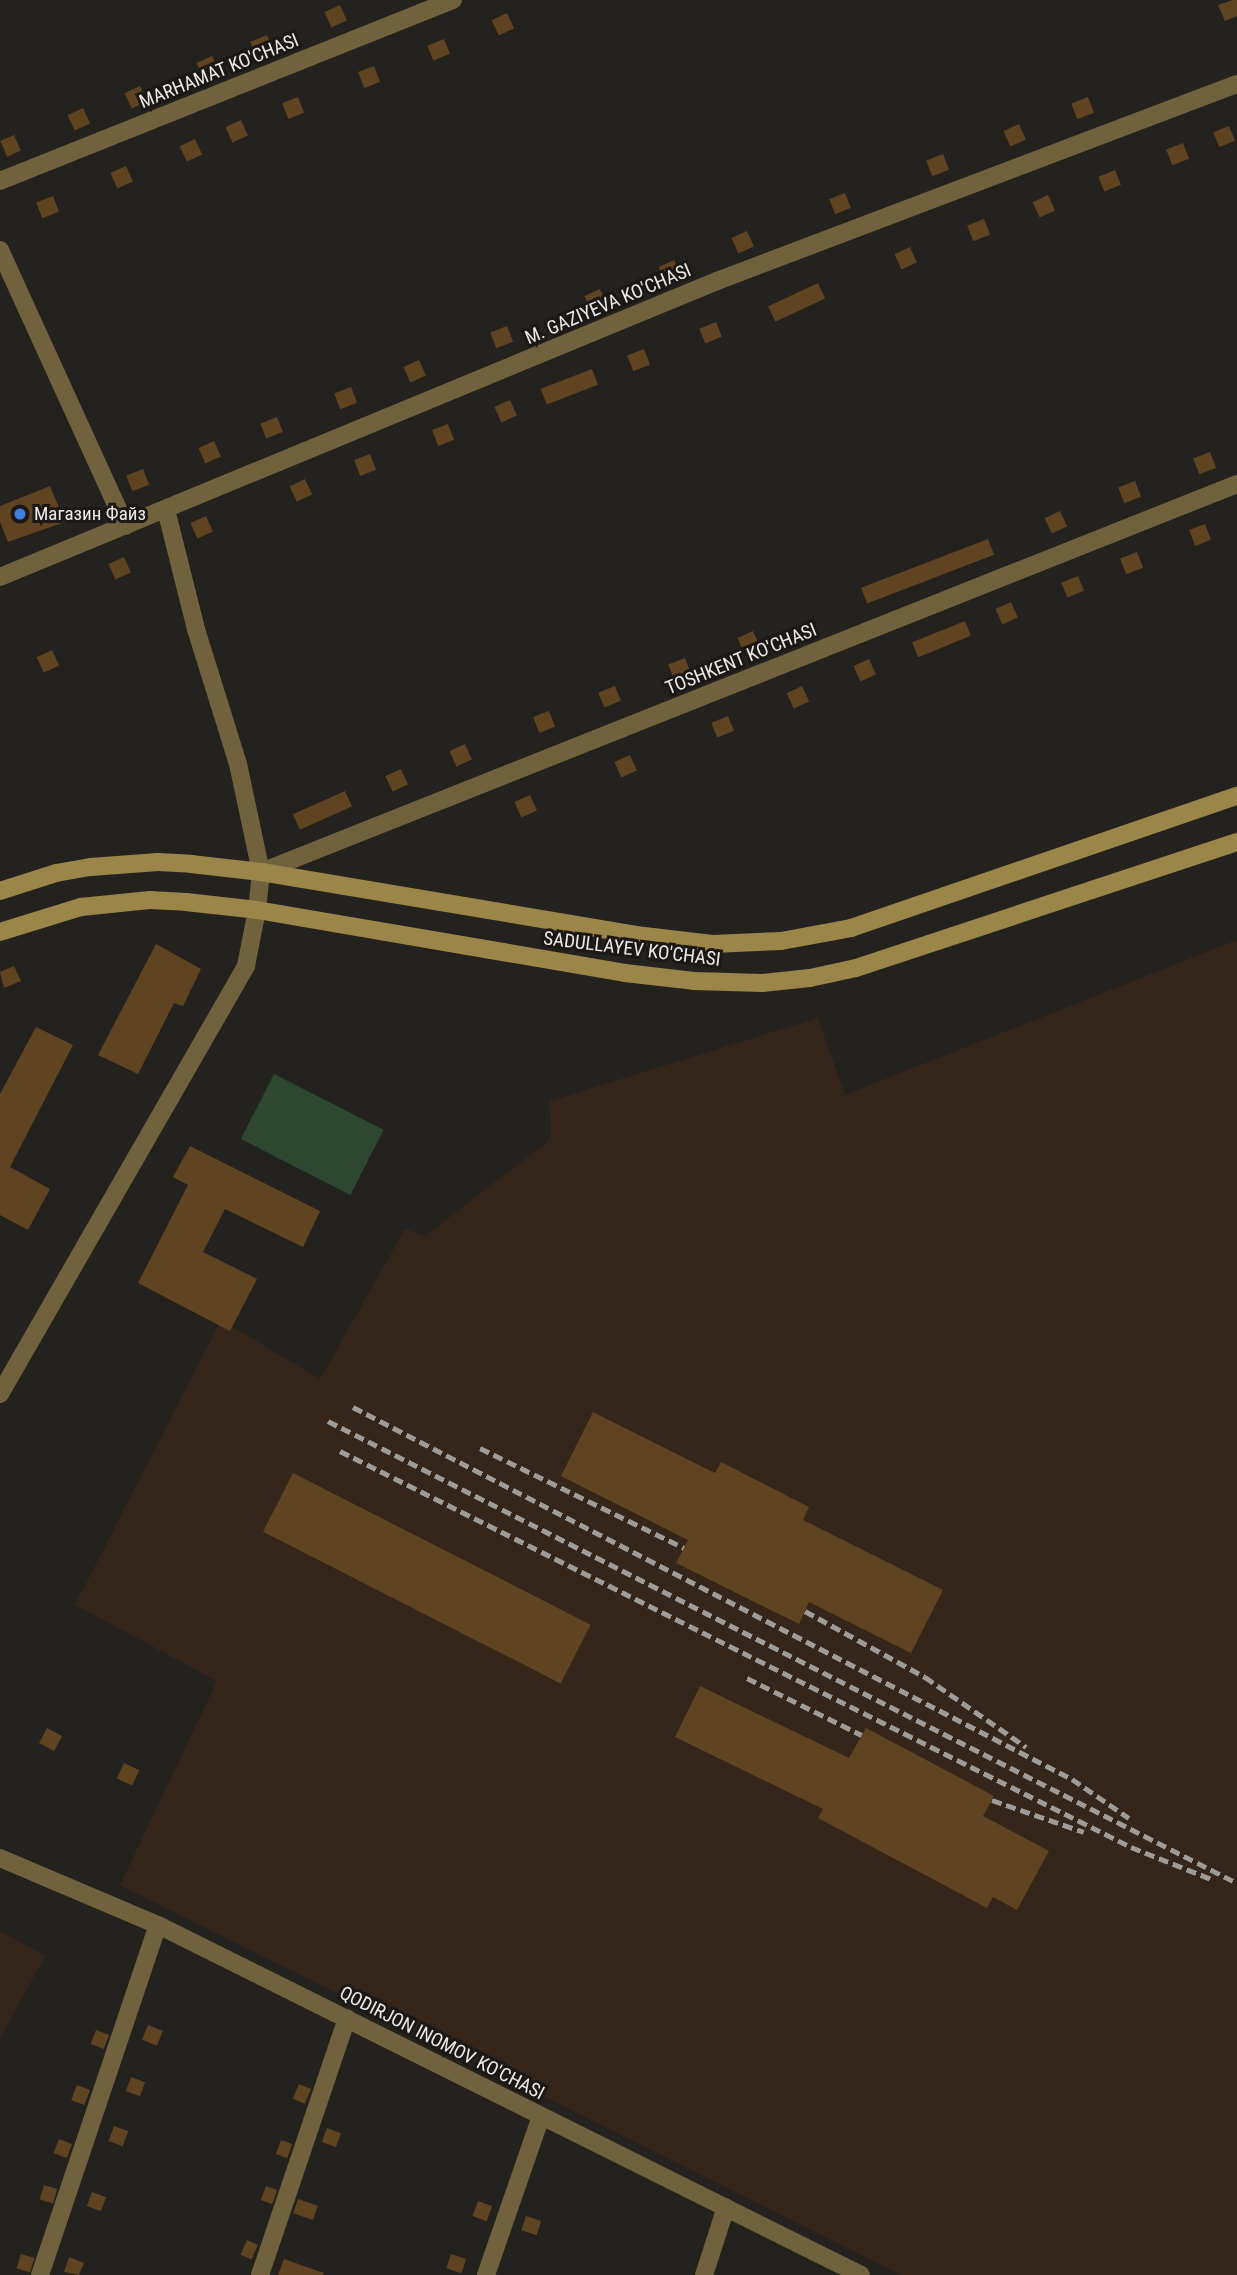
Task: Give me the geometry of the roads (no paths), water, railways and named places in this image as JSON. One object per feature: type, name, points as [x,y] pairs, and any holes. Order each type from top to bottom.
[{"type":"main road","points":[[0,891],[56,873],[125,863],[191,864],[261,872],[644,936],[713,944],[781,941],[851,928],[1237,796]]},
{"type":"main road","name":"SADULLAYEV KO'CHASI","points":[[0,932],[47,915],[115,902],[150,900],[257,910],[625,973],[694,981],[762,983],[856,968],[1237,842]]},
{"type":"street","name":"MARHAMAT KO'CHASI","points":[[0,181],[453,0]]},
{"type":"street","name":"M. GAZIYEVA KO'CHASI","points":[[0,577],[717,281],[1237,84]]},
{"type":"street","points":[[0,250],[126,526]]},
{"type":"street","name":"TOSHKENT KO'CHASI","points":[[261,872],[1237,484]]},
{"type":"street","points":[[0,1394],[246,966],[257,910],[261,872],[238,764],[196,629],[166,510]]},
{"type":"street","name":"QODIRJON INOMOV KO'CHASI","points":[[0,1858],[158,1925],[861,2275]]},
{"type":"street","points":[[40,2275],[158,1925]]},
{"type":"street","points":[[260,2275],[347,2018]]},
{"type":"street","points":[[486,2275],[541,2116]]},
{"type":"street","points":[[704,2275],[726,2207]]},
{"type":"railway","points":[[353,1407],[1072,1779],[1129,1818]]},
{"type":"railway","points":[[328,1421],[1237,1883]]},
{"type":"railway","points":[[480,1448],[684,1548]]},
{"type":"railway","points":[[340,1451],[1131,1847],[1211,1879]]},
{"type":"railway","points":[[805,1611],[925,1677],[1026,1747]]},
{"type":"railway","points":[[747,1678],[862,1735]]},
{"type":"railway","points":[[992,1800],[1084,1832]]},
{"type":"place","name":"Магазин Файз","points":[[20,514]]}]
